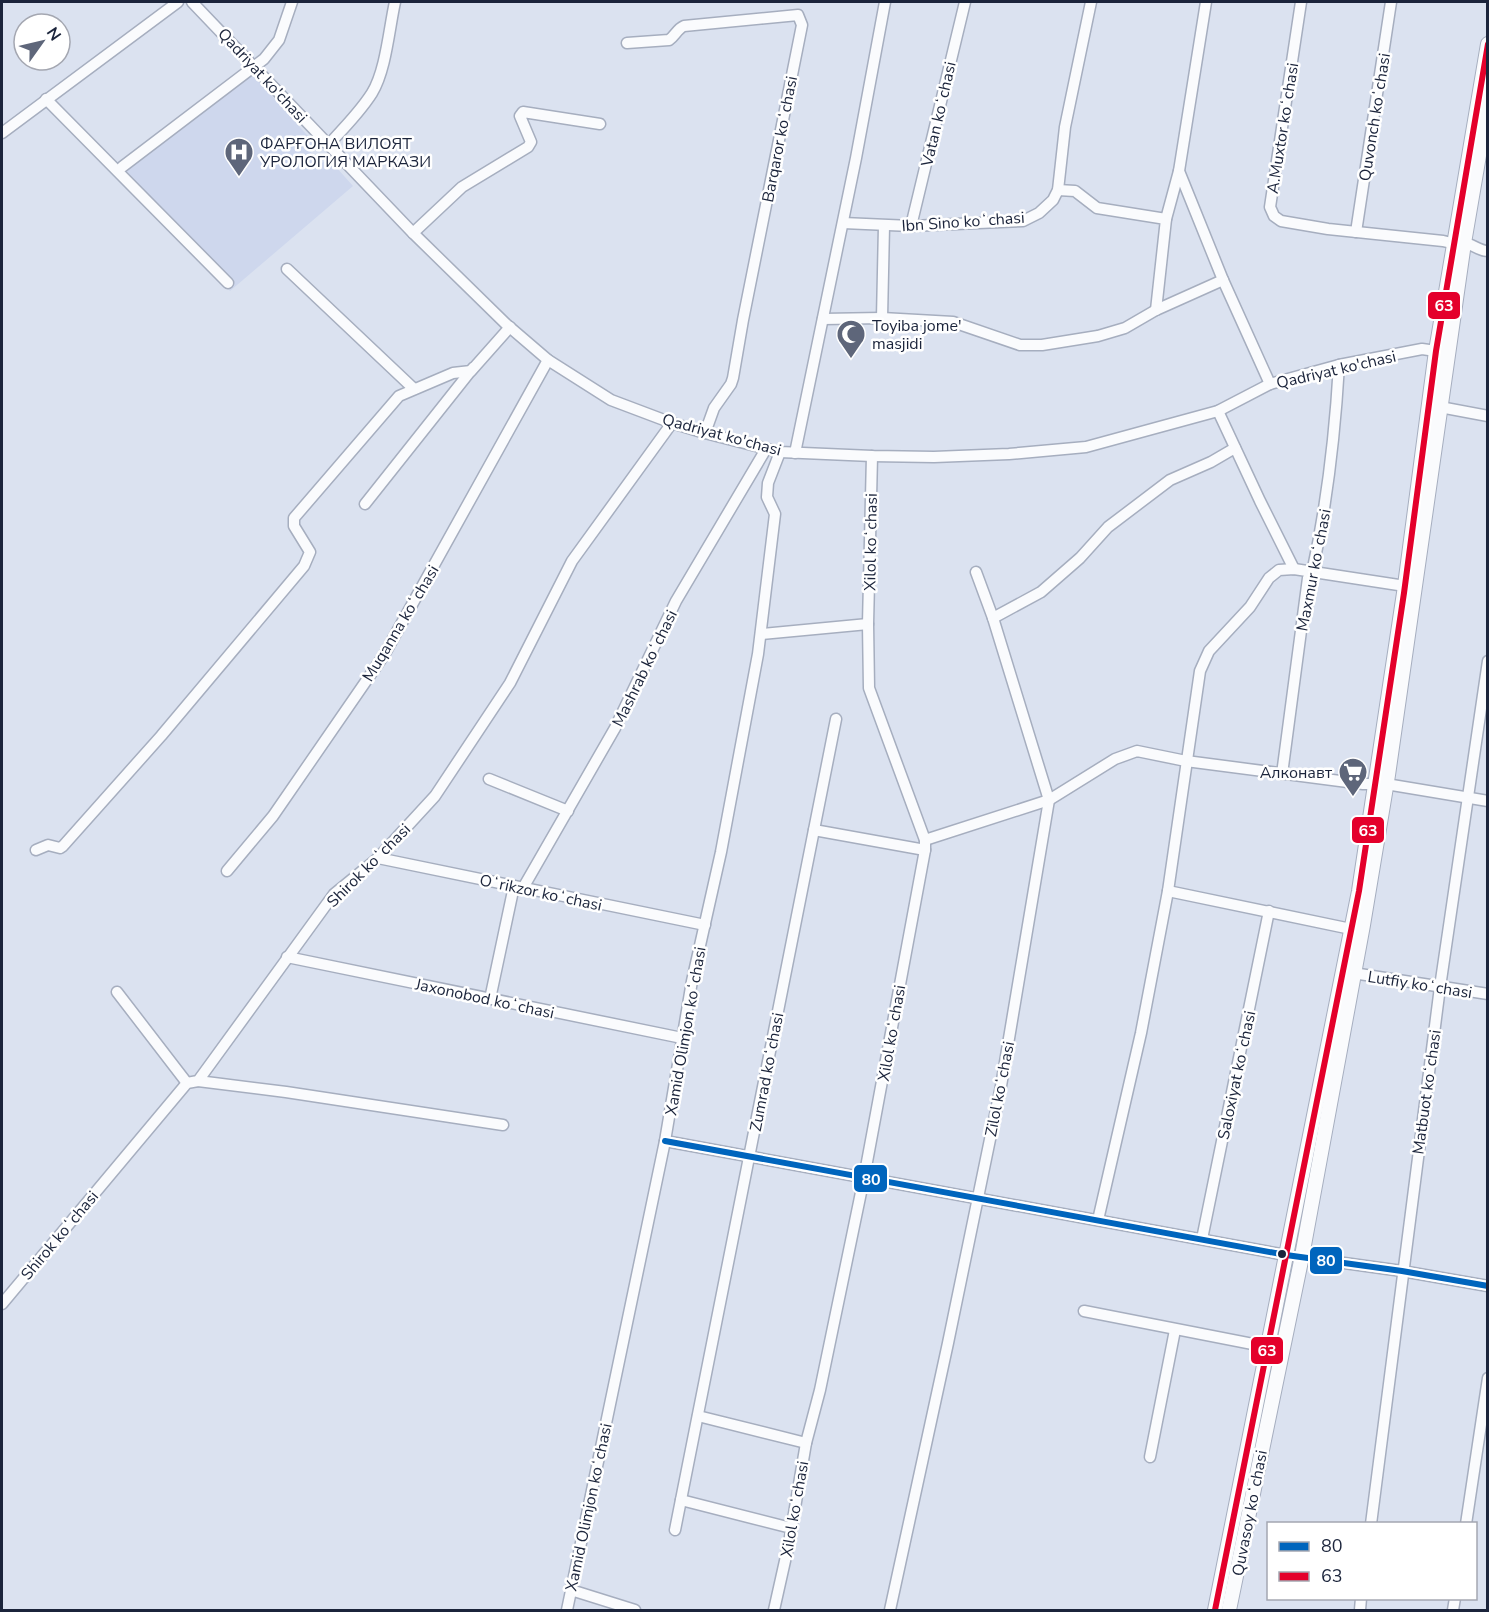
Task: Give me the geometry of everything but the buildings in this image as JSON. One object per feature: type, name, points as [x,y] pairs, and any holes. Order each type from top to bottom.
[{"type":"main road","name":"Quvasoy koʻchasi","points":[[1229,1611],[1302,1256],[1353,973],[1440,407],[1458,243],[1488,44]]},
{"type":"main road","name":"Quvasoy koʻchasi","points":[[1215,1611],[1381,784],[1436,351],[1488,103]]},
{"type":"street","points":[[2,133],[178,2]]},
{"type":"street","name":"Qadriyat ko'chasi","points":[[192,2],[413,233],[510,327],[548,360],[611,400],[672,423],[766,449],[795,453],[872,456],[988,455],[1086,447],[1218,411],[1270,384],[1339,365],[1422,349],[1436,351]]},
{"type":"street","points":[[122,167],[264,59],[279,40],[292,2]]},
{"type":"street","points":[[328,144],[362,108],[373,91],[380,72],[395,2]]},
{"type":"street","points":[[795,453],[843,223],[885,2]]},
{"type":"street","name":"Vatan koʻchasi","points":[[911,226],[965,2]]},
{"type":"street","points":[[1091,2],[1065,127],[1058,190],[1075,191],[1097,207],[1166,219]]},
{"type":"street","points":[[1156,310],[1166,219],[1179,171],[1206,2]]},
{"type":"street","name":"A.Muxtor koʻchasi","points":[[1301,2],[1270,207],[1274,216],[1281,221],[1328,230],[1443,241],[1488,251]]},
{"type":"street","name":"Quvonch koʻchasi","points":[[1356,232],[1391,2]]},
{"type":"street","name":"Barqaror koʻchasi","points":[[627,43],[669,40],[674,37],[679,28],[684,26],[798,15],[801,20],[802,25],[733,378],[714,408],[705,432]]},
{"type":"street","points":[[46,99],[228,283]]},
{"type":"street","points":[[413,233],[462,187],[528,147],[531,142],[520,116],[523,112],[600,124]]},
{"type":"street","points":[[1179,171],[1223,280],[1270,384]]},
{"type":"street","name":"Ibn Sino koʻchasi","points":[[843,223],[911,226],[1023,220],[1039,213],[1053,200],[1058,190]]},
{"type":"street","points":[[882,318],[884,226]]},
{"type":"street","points":[[287,269],[414,388]]},
{"type":"street","points":[[823,319],[882,318],[953,322],[1010,342],[1030,345],[1068,342],[1135,324],[1156,310],[1223,280]]},
{"type":"street","points":[[364,504],[510,327]]},
{"type":"street","name":"Muqanna koʻchasi","points":[[227,871],[273,816],[384,655],[548,360]]},
{"type":"street","name":"Maxmur koʻchasi","points":[[1282,774],[1308,578],[1312,573],[1323,521],[1335,436],[1339,365]]},
{"type":"street","points":[[36,850],[48,845],[60,848],[63,846],[161,736],[304,566],[310,552],[294,526],[294,518],[399,396],[453,373],[471,371],[474,368]]},
{"type":"street","points":[[1440,407],[1488,416]]},
{"type":"street","points":[[1218,411],[1294,568]]},
{"type":"street","name":"Shirok koʻchasi","points":[[2,1304],[193,1082],[334,894],[378,858],[435,796],[510,683],[572,561],[672,423]]},
{"type":"street","points":[[993,618],[1041,592],[1080,558],[1107,528],[1170,480],[1211,462],[1235,448]]},
{"type":"street","name":"Mashrab koʻchasi","points":[[490,999],[518,887],[568,811],[615,728],[676,601],[766,449]]},
{"type":"street","name":"Xamid Olimjon koʻchasi","points":[[567,1611],[665,1141],[682,1038],[721,852],[761,634],[775,514],[767,497],[768,483],[780,452]]},
{"type":"street","name":"Xilol koʻchasi","points":[[774,1611],[806,1443],[820,1390],[864,1178],[925,845],[869,688],[867,624],[872,456]]},
{"type":"street","points":[[1098,1220],[1142,1033],[1168,891],[1200,671],[1209,651],[1250,607],[1269,578],[1279,570],[1294,568],[1405,590]]},
{"type":"street","name":"Zilol koʻchasi","points":[[890,1611],[1001,1086],[1049,800],[993,618],[976,572]]},
{"type":"street","points":[[761,634],[867,624]]},
{"type":"street","name":"Matbuot koʻchasi","points":[[1371,1522],[1440,987],[1488,661]]},
{"type":"street","name":"Zumrad koʻchasi","points":[[675,1530],[836,719]]},
{"type":"street","points":[[814,830],[925,845],[1049,800],[1115,759],[1137,750],[1186,761],[1381,784],[1488,801]]},
{"type":"street","points":[[489,779],[568,811]]},
{"type":"street","name":"Oʻrikzor koʻchasi","points":[[378,858],[705,925]]},
{"type":"street","points":[[1168,891],[1269,911],[1352,924]]},
{"type":"street","name":"Saloxiyat koʻchasi","points":[[1202,1239],[1269,911]]},
{"type":"street","name":"Jaxonobod koʻchasi","points":[[287,957],[682,1038]]},
{"type":"street","name":"Lutfiy koʻchasi","points":[[1353,973],[1488,994]]},
{"type":"street","points":[[117,992],[193,1082],[503,1125]]},
{"type":"street","points":[[665,1141],[1286,1255],[1488,1286]]},
{"type":"street","points":[[1084,1311],[1268,1347]]},
{"type":"street","points":[[1150,1457],[1174,1330]]},
{"type":"street","points":[[1466,1522],[1488,1378]]},
{"type":"street","points":[[698,1416],[806,1443]]},
{"type":"street","points":[[681,1500],[791,1528]]},
{"type":"street","points":[[571,1590],[635,1611]]},
{"type":"shaded area","name":"ФАРҒОНА ВИЛОЯТ УРОЛОГИЯ МАРКАЗИ","points":[[251,72],[314,143],[308,149],[319,162],[321,164],[328,158],[353,186],[230,291],[124,168]]},
{"type":"transit line","name":"63","points":[[1215,1610],[1359,891],[1404,593],[1436,351],[1488,44]]},
{"type":"transit line","name":"80","points":[[665,1141],[1286,1255],[1488,1286]]},
{"type":"place","name":"ФАРҒОНА ВИЛОЯТ УРОЛОГИЯ МАРКАЗИ","points":[[239,178]]},
{"type":"place","name":"Toyiba jome' masjidi","points":[[851,360]]},
{"type":"place","name":"Алконавт","points":[[1353,798]]}]
